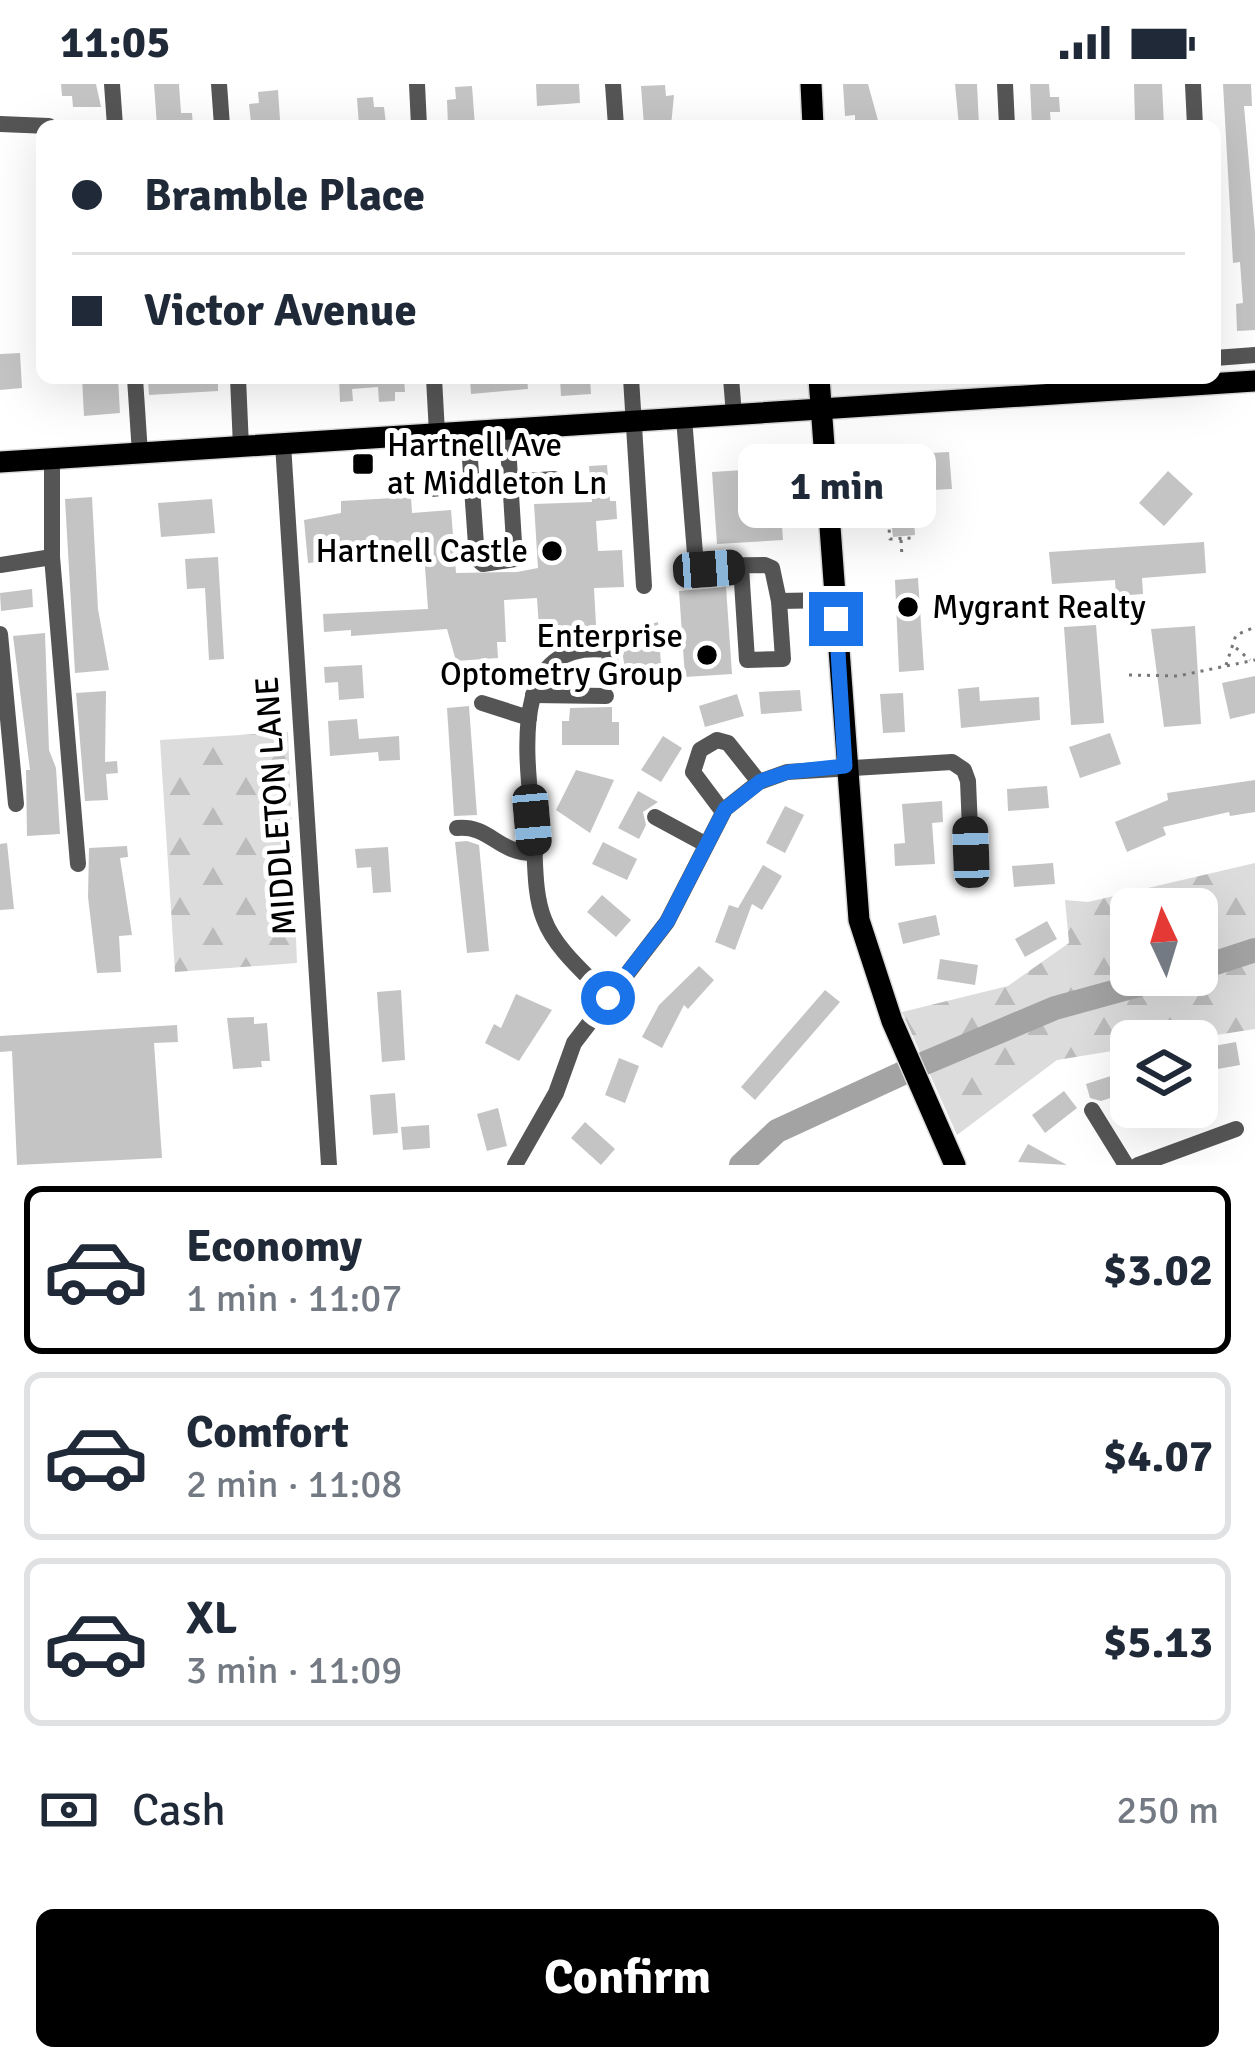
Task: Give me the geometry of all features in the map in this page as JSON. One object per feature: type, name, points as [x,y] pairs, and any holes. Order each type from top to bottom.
[{"type":"main road","points":[[811,84],[813,120]]},
{"type":"main road","points":[[1221,381],[1255,381]]},
{"type":"main road","points":[[820,384],[859,920],[900,1040],[955,1165]]},
{"type":"main road","points":[[0,462],[821,410],[1020,388],[1129,384]]},
{"type":"street","points":[[112,84],[115,120]]},
{"type":"street","points":[[219,84],[222,120]]},
{"type":"street","points":[[417,84],[419,120]]},
{"type":"street","points":[[613,84],[616,120]]},
{"type":"street","points":[[1005,84],[1007,120]]},
{"type":"street","points":[[1193,84],[1195,120]]},
{"type":"street","points":[[0,124],[36,125]]},
{"type":"street","points":[[1221,358],[1255,355]]},
{"type":"street","points":[[135,384],[140,454]]},
{"type":"street","points":[[238,384],[242,447]]},
{"type":"street","points":[[434,384],[437,433]]},
{"type":"street","points":[[631,384],[644,586]]},
{"type":"street","points":[[731,384],[734,416]]},
{"type":"street","points":[[684,418],[696,566],[741,567],[772,568],[783,659],[747,660],[741,567]]},
{"type":"street","points":[[469,431],[477,559],[483,564],[515,559],[507,429]]},
{"type":"street","name":"MIDDLETON LANE","points":[[283,444],[329,1165]]},
{"type":"street","points":[[52,459],[52,557],[78,864]]},
{"type":"street","points":[[511,482],[554,479]]},
{"type":"street","points":[[431,488],[472,485]]},
{"type":"street","points":[[0,565],[52,557]]},
{"type":"street","points":[[779,601],[834,600]]},
{"type":"street","points":[[0,634],[16,804]]},
{"type":"street","points":[[608,998],[545,924],[535,853],[529,718],[535,689],[558,656],[608,650],[614,678]]},
{"type":"street","points":[[535,689],[606,696]]},
{"type":"street","points":[[482,704],[529,718]]},
{"type":"street","points":[[723,812],[693,772],[700,750],[717,740],[728,743],[759,782]]},
{"type":"street","points":[[515,1165],[556,1093],[574,1043],[667,922],[723,812],[759,782],[788,772],[939,759],[964,770],[972,877]]},
{"type":"street","points":[[655,818],[705,844]]},
{"type":"street","points":[[457,828],[477,827],[506,851],[535,853]]},
{"type":"street","points":[[1092,1110],[1126,1165]]},
{"type":"street","points":[[1138,1165],[1236,1130]]},
{"type":"path","points":[[887,446],[881,446],[890,539],[912,538]]},
{"type":"path","points":[[901,538],[902,557]]},
{"type":"path","points":[[1226,666],[1236,648],[1236,635],[1255,627]]},
{"type":"path","points":[[1236,648],[1253,661]]},
{"type":"path","points":[[1129,675],[1178,676],[1253,661]]},
{"type":"green space","points":[[288,732],[297,963],[175,972],[160,740]]},
{"type":"green space","points":[[1255,863],[1255,1029],[1218,1035],[1218,1020],[1110,1020],[1110,1051],[1057,1060],[957,1135],[902,1012],[1008,986],[1069,943],[1065,900],[1110,897],[1110,996],[1218,996],[1218,888],[1148,888]]},
{"type":"building","points":[[61,84],[96,84],[101,107],[73,107],[72,96],[62,96]]},
{"type":"building","points":[[154,84],[179,84],[181,113],[192,113],[193,120],[157,120]]},
{"type":"building","points":[[536,84],[579,84],[580,103],[537,106]]},
{"type":"building","points":[[843,84],[868,84],[878,120],[845,116]]},
{"type":"building","points":[[955,84],[977,84],[979,120],[958,120]]},
{"type":"building","points":[[1030,84],[1049,84],[1050,97],[1059,97],[1060,112],[1050,112],[1051,120],[1032,120]]},
{"type":"building","points":[[1134,84],[1162,84],[1164,120],[1135,120]]},
{"type":"building","points":[[1223,84],[1251,84],[1252,106],[1244,106],[1255,232],[1255,330],[1237,331],[1236,304],[1243,303],[1240,262],[1233,263]]},
{"type":"building","points":[[665,85],[666,96],[674,95],[672,120],[644,120],[641,86]]},
{"type":"building","points":[[472,86],[475,120],[448,120],[447,100],[456,99],[455,87]]},
{"type":"building","points":[[278,90],[280,120],[251,120],[249,104],[259,103],[258,92]]},
{"type":"building","points":[[373,97],[374,107],[384,107],[386,120],[359,120],[357,98]]},
{"type":"building","points":[[20,353],[22,388],[0,390],[0,354]]},
{"type":"building","points":[[82,384],[118,384],[120,413],[84,416]]},
{"type":"building","points":[[148,384],[218,384],[218,391],[149,395]]},
{"type":"building","points":[[339,384],[404,384],[405,392],[395,392],[395,401],[379,402],[378,387],[352,389],[353,401],[340,402]]},
{"type":"building","points":[[470,384],[528,384],[528,389],[471,394]]},
{"type":"building","points":[[560,384],[590,384],[591,394],[561,396]]},
{"type":"building","points":[[909,447],[909,454],[949,452],[952,489],[912,491],[915,535],[893,537],[883,448]]},
{"type":"building","points":[[607,465],[610,501],[616,501],[617,519],[596,521],[598,551],[622,550],[624,587],[594,588],[596,625],[590,625],[591,638],[548,645],[547,629],[539,629],[537,598],[504,600],[506,642],[497,642],[498,658],[456,661],[447,629],[351,636],[351,630],[324,632],[323,614],[428,609],[424,553],[308,563],[304,520],[341,513],[341,501],[411,497],[412,513],[451,510],[456,573],[517,572],[538,568],[534,504],[592,502],[589,466]]},
{"type":"building","points":[[778,468],[783,540],[717,544],[712,472]]},
{"type":"building","points":[[1168,471],[1193,494],[1164,526],[1139,503]]},
{"type":"building","points":[[92,497],[98,609],[109,670],[75,673],[65,499]]},
{"type":"building","points":[[212,499],[215,533],[161,537],[158,503]]},
{"type":"building","points":[[1204,542],[1206,573],[1142,578],[1143,594],[1116,596],[1115,580],[1052,584],[1049,552]]},
{"type":"building","points":[[218,557],[224,659],[209,660],[205,588],[187,589],[185,559]]},
{"type":"building","points":[[918,578],[924,670],[899,672],[895,580]]},
{"type":"building","points":[[726,587],[732,674],[685,677],[679,591]]},
{"type":"building","points":[[32,589],[33,607],[1,611],[0,593]]},
{"type":"building","points":[[658,622],[662,679],[639,681],[638,674],[626,675],[619,632]]},
{"type":"building","points":[[1096,625],[1104,723],[1071,725],[1064,627]]},
{"type":"building","points":[[1195,626],[1201,724],[1164,727],[1151,629]]},
{"type":"building","points":[[45,633],[49,750],[56,768],[60,834],[27,836],[26,770],[30,770],[13,636]]},
{"type":"building","points":[[362,665],[364,698],[339,700],[338,682],[325,683],[324,667]]},
{"type":"building","points":[[1255,676],[1255,713],[1230,719],[1222,683]]},
{"type":"building","points":[[979,687],[980,701],[1039,697],[1040,720],[961,728],[958,689]]},
{"type":"building","points":[[800,690],[802,711],[761,714],[759,692]]},
{"type":"building","points":[[106,691],[105,762],[117,761],[118,773],[106,774],[108,800],[85,801],[76,693]]},
{"type":"building","points":[[903,693],[905,732],[883,733],[880,694]]},
{"type":"building","points":[[737,694],[744,716],[705,727],[699,706]]},
{"type":"building","points":[[469,706],[477,815],[454,816],[447,708]]},
{"type":"building","points":[[612,707],[612,722],[619,722],[619,745],[562,745],[562,721],[569,721],[570,708]]},
{"type":"building","points":[[357,719],[359,739],[399,736],[400,760],[379,761],[378,752],[330,756],[328,721]]},
{"type":"building","points":[[1110,733],[1121,764],[1080,778],[1069,747]]},
{"type":"building","points":[[663,736],[682,748],[661,782],[641,770]]},
{"type":"building","points":[[576,770],[614,780],[590,833],[556,810]]},
{"type":"building","points":[[1255,780],[1255,812],[1230,816],[1229,812],[1163,827],[1166,835],[1127,852],[1115,822],[1168,800],[1167,793]]},
{"type":"building","points":[[1047,786],[1049,808],[1008,811],[1007,789]]},
{"type":"building","points":[[638,791],[658,802],[643,812],[646,825],[639,839],[618,828]]},
{"type":"building","points":[[942,801],[943,822],[932,823],[935,864],[895,866],[894,844],[905,843],[902,804]]},
{"type":"building","points":[[785,806],[804,815],[785,853],[766,843]]},
{"type":"building","points":[[455,842],[479,845],[489,951],[467,953]]},
{"type":"building","points":[[603,842],[637,859],[627,880],[592,864]]},
{"type":"building","points":[[7,843],[14,909],[0,910],[0,844]]},
{"type":"building","points":[[127,846],[128,857],[120,858],[132,935],[119,936],[121,972],[97,973],[88,897],[89,848]]},
{"type":"building","points":[[388,847],[391,892],[373,893],[371,867],[357,868],[355,849]]},
{"type":"building","points":[[1053,863],[1055,884],[1014,887],[1012,866]]},
{"type":"building","points":[[763,865],[782,876],[762,910],[752,904],[735,950],[715,942],[729,905],[738,908]]},
{"type":"building","points":[[602,895],[631,920],[616,937],[587,912]]},
{"type":"building","points":[[936,915],[940,935],[903,944],[898,923]]},
{"type":"building","points":[[1047,921],[1057,939],[1025,957],[1015,939]]},
{"type":"building","points":[[940,959],[978,965],[975,985],[937,979]]},
{"type":"building","points":[[699,966],[714,980],[688,1009],[684,1005],[662,1048],[642,1037],[659,1005]]},
{"type":"building","points":[[401,990],[405,1060],[382,1062],[377,992]]},
{"type":"building","points":[[825,990],[840,1002],[755,1100],[741,1087]]},
{"type":"building","points":[[516,994],[552,1010],[519,1061],[485,1043],[494,1024],[501,1028]]},
{"type":"building","points":[[254,1017],[254,1024],[267,1023],[270,1061],[261,1061],[262,1067],[233,1069],[227,1018]]},
{"type":"building","points":[[177,1025],[178,1042],[154,1043],[162,1158],[17,1165],[12,1051],[0,1052],[0,1036]]},
{"type":"building","points":[[1236,1042],[1240,1065],[1218,1069],[1218,1045]]},
{"type":"building","points":[[619,1058],[639,1066],[625,1103],[605,1095]]},
{"type":"building","points":[[1110,1076],[1110,1098],[1090,1098],[1086,1084]]},
{"type":"building","points":[[1064,1091],[1077,1108],[1045,1133],[1032,1115]]},
{"type":"building","points":[[395,1093],[398,1133],[373,1135],[370,1095]]},
{"type":"building","points":[[498,1108],[507,1146],[487,1151],[477,1114]]},
{"type":"building","points":[[585,1122],[615,1149],[601,1165],[571,1138]]},
{"type":"building","points":[[429,1125],[430,1148],[403,1150],[401,1127]]},
{"type":"building","points":[[1028,1144],[1067,1165],[1018,1162]]},
{"type":"waterway","points":[[1218,962],[1255,950]]},
{"type":"waterway","points":[[925,1063],[1055,1008],[1110,993]]},
{"type":"waterway","points":[[741,1165],[777,1131],[903,1073]]},
{"type":"place","name":"Hartnell Ave at Middleton Ln","points":[[363,464]]},
{"type":"place","name":"Hartnell Castle","points":[[552,551]]},
{"type":"place","name":"Mygrant Realty","points":[[908,607]]},
{"type":"place","name":"Enterprise Optometry Group","points":[[707,655]]},
{"type":"route","points":[[608,998],[667,922],[725,809],[761,781],[809,768],[845,766],[836,619]]}]
